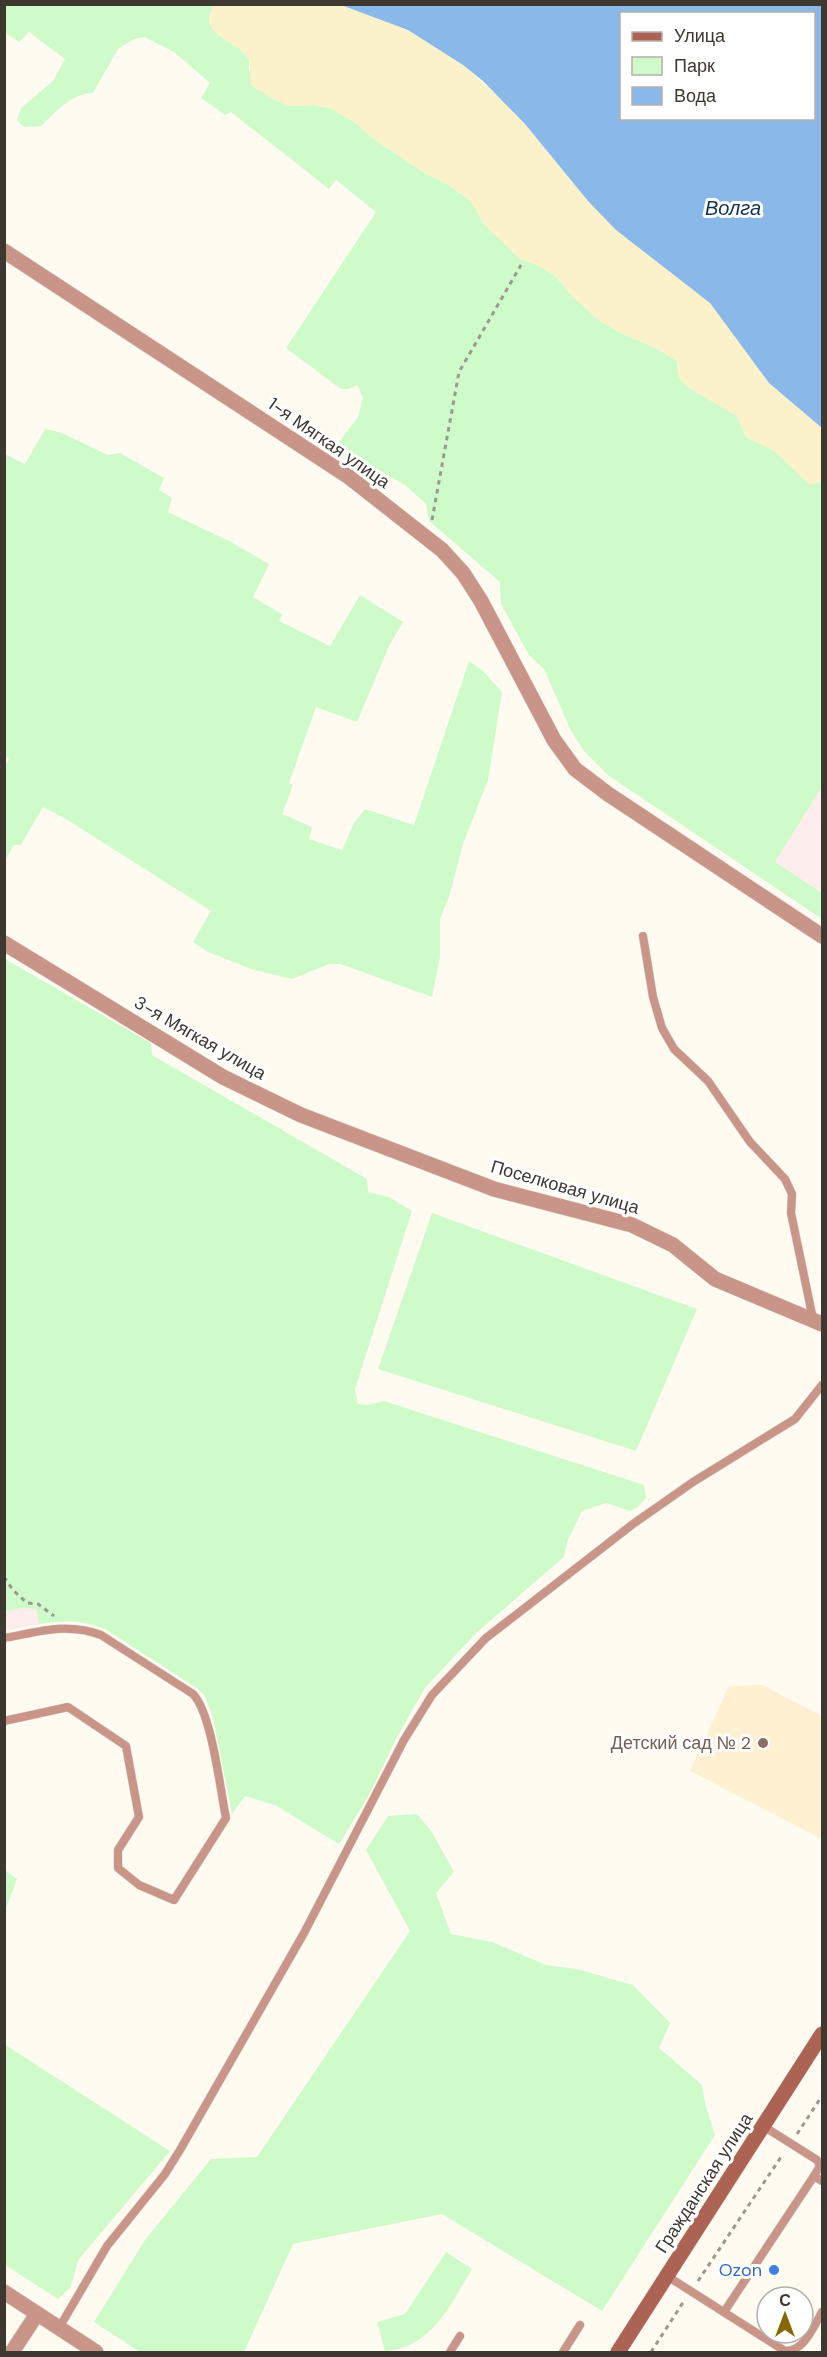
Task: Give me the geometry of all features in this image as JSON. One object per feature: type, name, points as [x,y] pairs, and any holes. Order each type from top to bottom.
[{"type":"street","name":"1-я Мягкая улица","points":[[4,251],[349,477],[442,550],[463,573],[481,601],[554,740],[575,769],[608,794],[822,936]]},
{"type":"street","name":"3-я Мягкая улица","points":[[4,943],[223,1077],[301,1115],[386,1147]]},
{"type":"street","name":"Поселковая улица","points":[[386,1147],[494,1189],[632,1225],[673,1245],[715,1279],[818,1322]]},
{"type":"street","name":"Гражданская улица","points":[[618,2352],[822,2034]]},
{"type":"street","points":[[4,2292],[96,2352]]},
{"type":"street","points":[[12,2352],[37,2314]]},
{"type":"lane","points":[[644,936],[652,998],[662,1028],[674,1050],[708,1081],[750,1142],[785,1179],[792,1194],[791,1213],[818,1322]]},
{"type":"lane","points":[[59,2328],[107,2246],[165,2174],[180,2150],[304,1933],[404,1740],[432,1695],[486,1638],[633,1524],[693,1482],[795,1419],[822,1385]]},
{"type":"lane","points":[[4,1638],[67,1627],[89,1630],[101,1635],[193,1695],[204,1709],[226,1818],[174,1900],[139,1885],[118,1868],[118,1850],[139,1818],[126,1746],[68,1707],[4,1721]]},
{"type":"lane","points":[[724,2312],[820,2166],[819,2163],[763,2126]]},
{"type":"lane","points":[[814,2176],[822,2181]]},
{"type":"lane","points":[[667,2276],[785,2351],[794,2351],[801,2346],[822,2312]]},
{"type":"lane","points":[[563,2352],[580,2325]]},
{"type":"lane","points":[[450,2352],[460,2336]]},
{"type":"path","points":[[428,539],[459,372],[520,265]]},
{"type":"path","points":[[4,1577],[13,1590],[27,1603],[38,1604],[45,1608],[67,1627]]},
{"type":"path","points":[[651,2352],[822,2096]]},
{"type":"shaded area","points":[[822,787],[822,893],[775,862]]},
{"type":"shaded area","points":[[22,1608],[36,1609],[39,1624],[5,1631],[5,1611]]},
{"type":"shaded area","name":"Детский сад № 2","points":[[762,1685],[822,1716],[822,1839],[690,1771],[729,1686]]},
{"type":"green space","points":[[4,5],[214,5],[209,17],[218,35],[239,48],[249,59],[249,70],[277,101],[290,106],[314,105],[330,108],[353,121],[374,139],[423,172],[444,182],[470,200],[484,224],[520,259],[537,265],[554,275],[575,299],[600,321],[656,348],[677,361],[679,377],[689,388],[737,416],[746,437],[773,450],[810,484],[822,482],[822,787],[775,862],[822,893],[822,919],[609,776],[584,751],[571,731],[544,669],[529,655],[501,604],[500,582],[429,521],[426,504],[405,485],[336,446],[358,417],[363,397],[357,385],[349,389],[341,389],[286,348],[376,212],[336,180],[329,189],[231,112],[225,115],[201,98],[210,83],[174,52],[144,37],[134,39],[118,49],[93,93],[77,96],[58,109],[41,126],[24,127],[17,120],[21,108],[53,81],[65,59],[29,32],[19,42],[5,33]]},
{"type":"green space","points":[[45,429],[62,433],[108,455],[120,453],[164,478],[159,490],[172,498],[168,512],[229,541],[269,564],[253,597],[282,614],[279,621],[330,646],[360,595],[403,622],[389,646],[357,722],[316,707],[289,783],[293,785],[282,814],[312,827],[309,839],[342,850],[354,823],[365,809],[414,825],[469,661],[483,671],[502,692],[488,780],[463,844],[449,897],[440,919],[440,957],[432,997],[340,964],[329,964],[292,979],[254,970],[208,952],[193,942],[211,911],[66,819],[43,807],[21,845],[14,845],[5,861],[5,767],[9,759],[4,755],[5,454],[25,464]]},
{"type":"green space","points":[[5,959],[151,1043],[152,1055],[367,1179],[368,1192],[389,1197],[412,1211],[355,1389],[358,1404],[367,1405],[384,1401],[644,1485],[646,1498],[638,1507],[630,1511],[606,1503],[582,1511],[567,1542],[564,1557],[476,1633],[425,1688],[397,1737],[369,1795],[339,1844],[275,1805],[245,1796],[232,1814],[213,1718],[205,1696],[198,1689],[105,1629],[72,1622],[39,1624],[36,1609],[22,1608],[5,1611]]},
{"type":"green space","points":[[432,1213],[697,1309],[636,1451],[378,1369]]},
{"type":"green space","points":[[417,1814],[432,1832],[454,1872],[436,1893],[451,1934],[492,1942],[546,1965],[577,1969],[633,1985],[670,2023],[659,2048],[702,2085],[715,2135],[602,2311],[442,2214],[293,2244],[244,2352],[140,2352],[94,2322],[145,2240],[211,2159],[257,2157],[410,1931],[366,1850],[388,1816]]},
{"type":"green space","points":[[5,1870],[17,1879],[5,1911]]},
{"type":"green space","points":[[4,2044],[170,2151],[79,2259],[70,2288],[58,2299],[5,2265]]},
{"type":"green space","points":[[446,2252],[472,2269],[456,2297],[427,2333],[401,2348],[385,2351],[377,2322],[405,2314]]},
{"type":"sand","points":[[214,5],[341,5],[408,30],[463,65],[513,110],[588,201],[710,303],[769,383],[822,428],[822,482],[810,485],[773,450],[746,437],[737,416],[689,388],[678,377],[677,361],[656,348],[600,321],[575,299],[554,275],[537,265],[520,259],[484,224],[470,200],[444,182],[423,172],[374,139],[353,121],[330,108],[314,105],[290,106],[251,86],[248,58],[239,48],[213,30],[210,24],[209,16]]},
{"type":"water","name":"Волга","points":[[341,5],[822,5],[822,428],[769,383],[710,303],[616,230],[588,201],[525,124],[483,81],[463,65],[408,30]]},
{"type":"place","name":"Детский сад № 2","points":[[763,1743]]},
{"type":"place","name":"Ozon","points":[[774,2270]]}]
